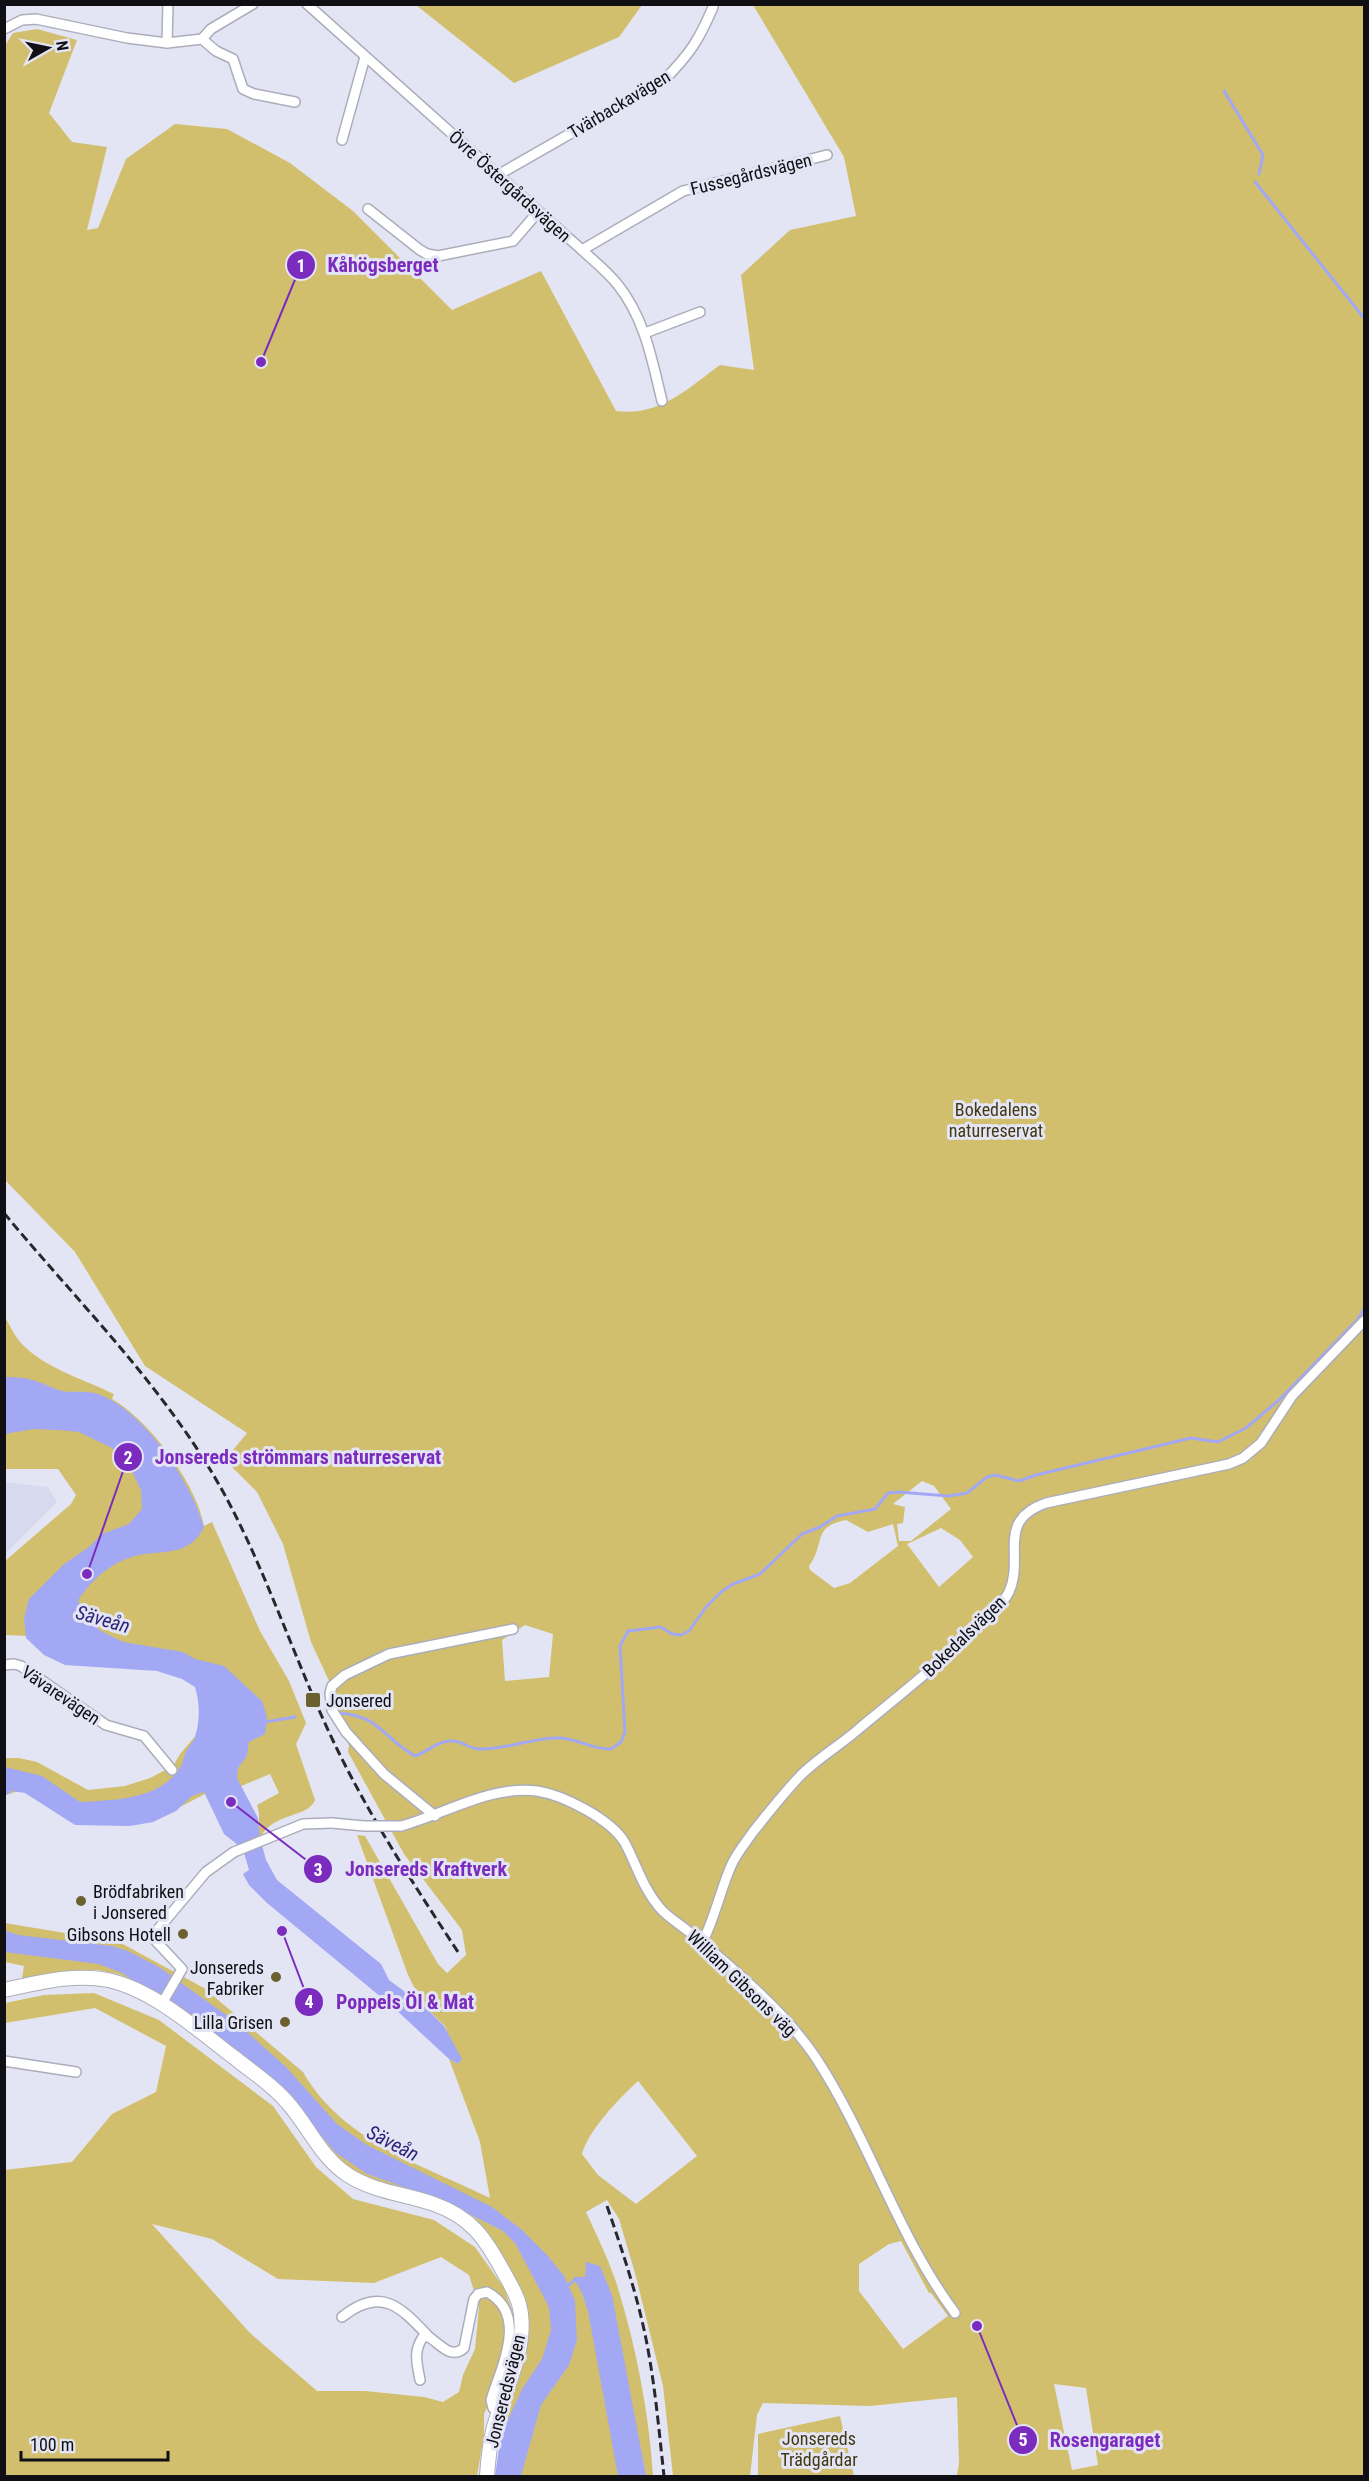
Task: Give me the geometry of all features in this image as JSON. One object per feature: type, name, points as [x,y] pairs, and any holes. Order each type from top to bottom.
[{"type":"street","points":[[166,43],[168,4]]},
{"type":"street","points":[[4,29],[22,20],[36,19],[128,38],[166,43],[202,39],[211,30],[253,4]]},
{"type":"street","name":"Övre Östergårdsvägen","points":[[307,4],[582,250],[618,285],[637,313],[645,333],[662,401]]},
{"type":"street","name":"Tvärbackavägen","points":[[498,175],[664,80],[686,59],[699,40],[713,7]]},
{"type":"street","points":[[202,39],[216,51],[233,59],[243,88],[254,94],[295,102]]},
{"type":"street","points":[[342,140],[365,57]]},
{"type":"street","name":"Fussegårdsvägen","points":[[582,250],[683,191],[827,155]]},
{"type":"street","points":[[368,209],[420,250],[438,256],[513,241],[538,212]]},
{"type":"street","points":[[645,333],[700,312]]},
{"type":"street","name":"Bokedalsvägen","points":[[702,1943],[715,1916],[731,1865],[754,1830],[786,1792],[802,1774],[836,1749],[960,1644],[1009,1593],[1013,1577],[1014,1533],[1018,1523],[1032,1508],[1046,1503],[1229,1464],[1244,1458],[1261,1443],[1292,1396],[1365,1321]]},
{"type":"street","points":[[435,1816],[384,1774],[346,1732],[332,1710],[330,1693],[332,1686],[345,1675],[388,1654],[513,1629]]},
{"type":"street","name":"Vävarevägen","points":[[4,1665],[21,1666],[106,1725],[144,1736],[172,1770]]},
{"type":"street","name":"William Gibsons väg","points":[[162,2003],[182,1969],[153,1938],[206,1872],[234,1852],[303,1824],[332,1822],[364,1826],[401,1826],[504,1792],[537,1791],[576,1805],[605,1822],[616,1832],[624,1843],[644,1887],[661,1910],[702,1943],[765,2000],[797,2034],[815,2058],[852,2121],[907,2235],[936,2287],[955,2313]]},
{"type":"street","name":"Jonseredsvägen","points":[[4,1990],[71,1978],[98,1979],[125,1986],[162,2003],[287,2101],[329,2158],[349,2176],[373,2187],[451,2211],[479,2231],[494,2254],[514,2294],[522,2324],[519,2351],[499,2412],[489,2454],[487,2476]]},
{"type":"street","points":[[4,2061],[76,2072]]},
{"type":"street","points":[[342,2317],[355,2307],[366,2303],[390,2303],[401,2308],[429,2337],[446,2350],[454,2353],[460,2352],[464,2348],[474,2299],[478,2294],[488,2292],[496,2298],[509,2319],[510,2339],[491,2400],[493,2408],[499,2412]]},
{"type":"street","points":[[420,2380],[416,2360],[417,2345],[423,2337],[429,2337]]},
{"type":"shaded area","points":[[5,1482],[48,1487],[57,1502],[5,1554]]},
{"type":"green space","points":[[416,5],[642,5],[619,37],[514,83]]},
{"type":"green space","name":"Bokedalens naturreservat","points":[[753,5],[1364,5],[1364,2476],[957,2476],[959,2463],[957,2397],[870,2406],[763,2403],[757,2415],[750,2476],[673,2476],[663,2386],[619,2219],[607,2200],[586,2212],[603,2248],[624,2308],[641,2379],[653,2476],[497,2476],[503,2431],[501,2435],[526,2348],[516,2290],[487,2231],[474,2217],[458,2208],[363,2177],[337,2160],[310,2124],[151,1988],[118,1974],[97,1970],[66,1971],[22,1978],[24,1966],[5,1962],[5,1923],[119,1942],[204,1988],[303,2072],[320,2096],[340,2117],[362,2134],[412,2162],[490,2198],[480,2142],[449,2059],[458,2064],[445,2026],[423,2005],[408,1975],[357,1835],[365,1836],[438,1964],[447,1973],[466,1955],[462,1930],[404,1854],[348,1752],[349,1746],[336,1696],[311,1642],[283,1544],[257,1492],[225,1460],[247,1433],[145,1366],[75,1252],[5,1180],[4,47],[13,33],[37,29],[77,40],[49,113],[72,142],[107,147],[87,230],[98,228],[126,159],[175,124],[227,129],[290,163],[353,211],[452,310],[541,271],[616,411],[646,410],[659,405],[684,392],[720,365],[754,370],[741,275],[790,230],[856,216],[844,157]],"holes":[[[922,1481],[934,1486],[951,1509],[911,1541],[899,1541],[897,1524],[903,1523],[905,1507],[893,1504]],[[846,1520],[868,1532],[893,1524],[898,1546],[850,1583],[834,1588],[810,1570],[809,1566],[823,1532],[828,1527]],[[941,1528],[960,1540],[973,1557],[939,1587],[907,1544]],[[525,1625],[553,1634],[549,1677],[505,1681],[502,1640]],[[638,2081],[697,2156],[636,2204],[598,2175],[582,2154],[591,2135],[622,2096]],[[901,2241],[929,2293],[948,2316],[903,2349],[859,2291],[859,2264],[889,2244]],[[1054,2384],[1086,2388],[1098,2465],[1072,2470]]]},
{"type":"green space","points":[[4,1315],[19,1340],[34,1355],[56,1368],[114,1394],[112,1399],[156,1437],[182,1473],[200,1509],[204,1526],[212,1522],[260,1631],[289,1681],[306,1723],[296,1744],[315,1800],[306,1810],[274,1823],[259,1837],[257,1805],[279,1793],[270,1774],[239,1787],[218,1787],[182,1806],[139,1822],[22,1790],[5,1795],[5,1758],[37,1762],[88,1790],[125,1786],[150,1778],[173,1766],[197,1734],[207,1705],[194,1673],[30,1636],[5,1635],[5,1561],[71,1504],[76,1495],[58,1469],[5,1469]]},
{"type":"green space","points":[[94,1993],[159,2020],[273,2106],[316,2167],[353,2199],[434,2220],[475,2247],[504,2288],[513,2313],[516,2336],[506,2367],[484,2414],[484,2435],[477,2476],[5,2476],[5,2170],[72,2162],[112,2114],[156,2092],[166,2046],[95,2008],[5,2023],[5,2003],[44,1995]],"holes":[[[152,2224],[212,2239],[278,2279],[374,2283],[441,2257],[469,2275],[479,2307],[475,2349],[463,2375],[459,2392],[443,2402],[424,2397],[365,2391],[317,2391],[250,2333]]]},
{"type":"green space","name":"Jonsereds Trädgårdar","points":[[840,2416],[854,2476],[758,2476],[758,2434]]},
{"type":"water","points":[[4,1377],[29,1379],[62,1391],[94,1393],[115,1402],[148,1431],[177,1470],[198,1509],[204,1527],[198,1537],[183,1548],[135,1556],[117,1563],[95,1579],[78,1601],[99,1630],[123,1642],[183,1652],[195,1659],[224,1666],[262,1701],[267,1717],[265,1734],[249,1742],[247,1756],[238,1768],[237,1778],[258,1818],[266,1860],[277,1880],[381,1964],[389,1980],[423,2005],[444,2026],[462,2059],[458,2064],[449,2059],[393,2007],[267,1903],[249,1885],[243,1874],[249,1870],[243,1849],[224,1834],[204,1792],[192,1796],[176,1811],[153,1822],[130,1826],[75,1825],[25,1793],[12,1791],[5,1796],[5,1767],[42,1776],[80,1802],[122,1799],[149,1792],[162,1786],[181,1766],[185,1753],[195,1737],[199,1712],[195,1687],[182,1679],[157,1671],[65,1665],[44,1655],[26,1638],[24,1618],[29,1599],[64,1564],[89,1547],[102,1534],[129,1524],[142,1509],[141,1490],[132,1471],[112,1448],[79,1432],[33,1429],[5,1434]]},
{"type":"water","points":[[4,1930],[18,1935],[112,1946],[128,1951],[159,1967],[236,2022],[286,2067],[337,2124],[367,2145],[492,2207],[521,2229],[548,2256],[564,2276],[575,2300],[577,2340],[569,2365],[541,2405],[521,2476],[495,2476],[501,2435],[522,2389],[542,2359],[551,2330],[549,2307],[515,2243],[503,2231],[441,2200],[367,2174],[336,2153],[291,2100],[173,2006],[122,1973],[98,1964],[5,1952]]},
{"type":"water","points":[[586,2262],[600,2266],[612,2295],[646,2476],[618,2476],[588,2311],[573,2277],[585,2277]]},
{"type":"waterway","points":[[1224,91],[1263,155],[1259,174]]},
{"type":"waterway","points":[[1255,182],[1364,318]]},
{"type":"waterway","points":[[341,1713],[354,1715],[374,1724],[415,1756],[448,1741],[460,1742],[476,1749],[489,1749],[564,1738],[597,1748],[611,1749],[621,1742],[625,1732],[620,1646],[628,1631],[661,1627],[672,1634],[681,1635],[689,1631],[706,1607],[721,1592],[733,1584],[760,1574],[802,1534],[820,1527],[837,1516],[875,1509],[888,1493],[949,1496],[967,1493],[987,1477],[995,1475],[1019,1481],[1191,1438],[1218,1442],[1246,1428],[1280,1399],[1357,1320],[1364,1309]]},
{"type":"waterway","points":[[265,1722],[295,1717]]},
{"type":"waterway","points":[[567,2286],[575,2280]]},
{"type":"railway","points":[[4,1213],[123,1350],[179,1422],[204,1460],[243,1530],[341,1757],[382,1832],[458,1952]]},
{"type":"railway","points":[[607,2206],[634,2289],[646,2339],[664,2476]]},
{"type":"place","name":"Kåhögsberget","points":[[261,362]]},
{"type":"place","name":"Jonsereds strömmars naturreservat","points":[[87,1574]]},
{"type":"place","name":"Jonsered","points":[[313,1700]]},
{"type":"place","name":"Jonsereds Kraftverk","points":[[231,1802]]},
{"type":"place","name":"Brödfabriken i Jonsered","points":[[81,1901]]},
{"type":"place","name":"Poppels Öl & Mat","points":[[282,1931]]},
{"type":"place","name":"Gibsons Hotell","points":[[183,1934]]},
{"type":"place","name":"Jonsereds Fabriker","points":[[276,1977]]},
{"type":"place","name":"Lilla Grisen","points":[[285,2022]]},
{"type":"place","name":"Rosengaraget","points":[[977,2326]]},
{"type":"water label","name":"Säveån","points":[[103,1619]]},
{"type":"water label","name":"Säveån","points":[[393,2143]]}]
